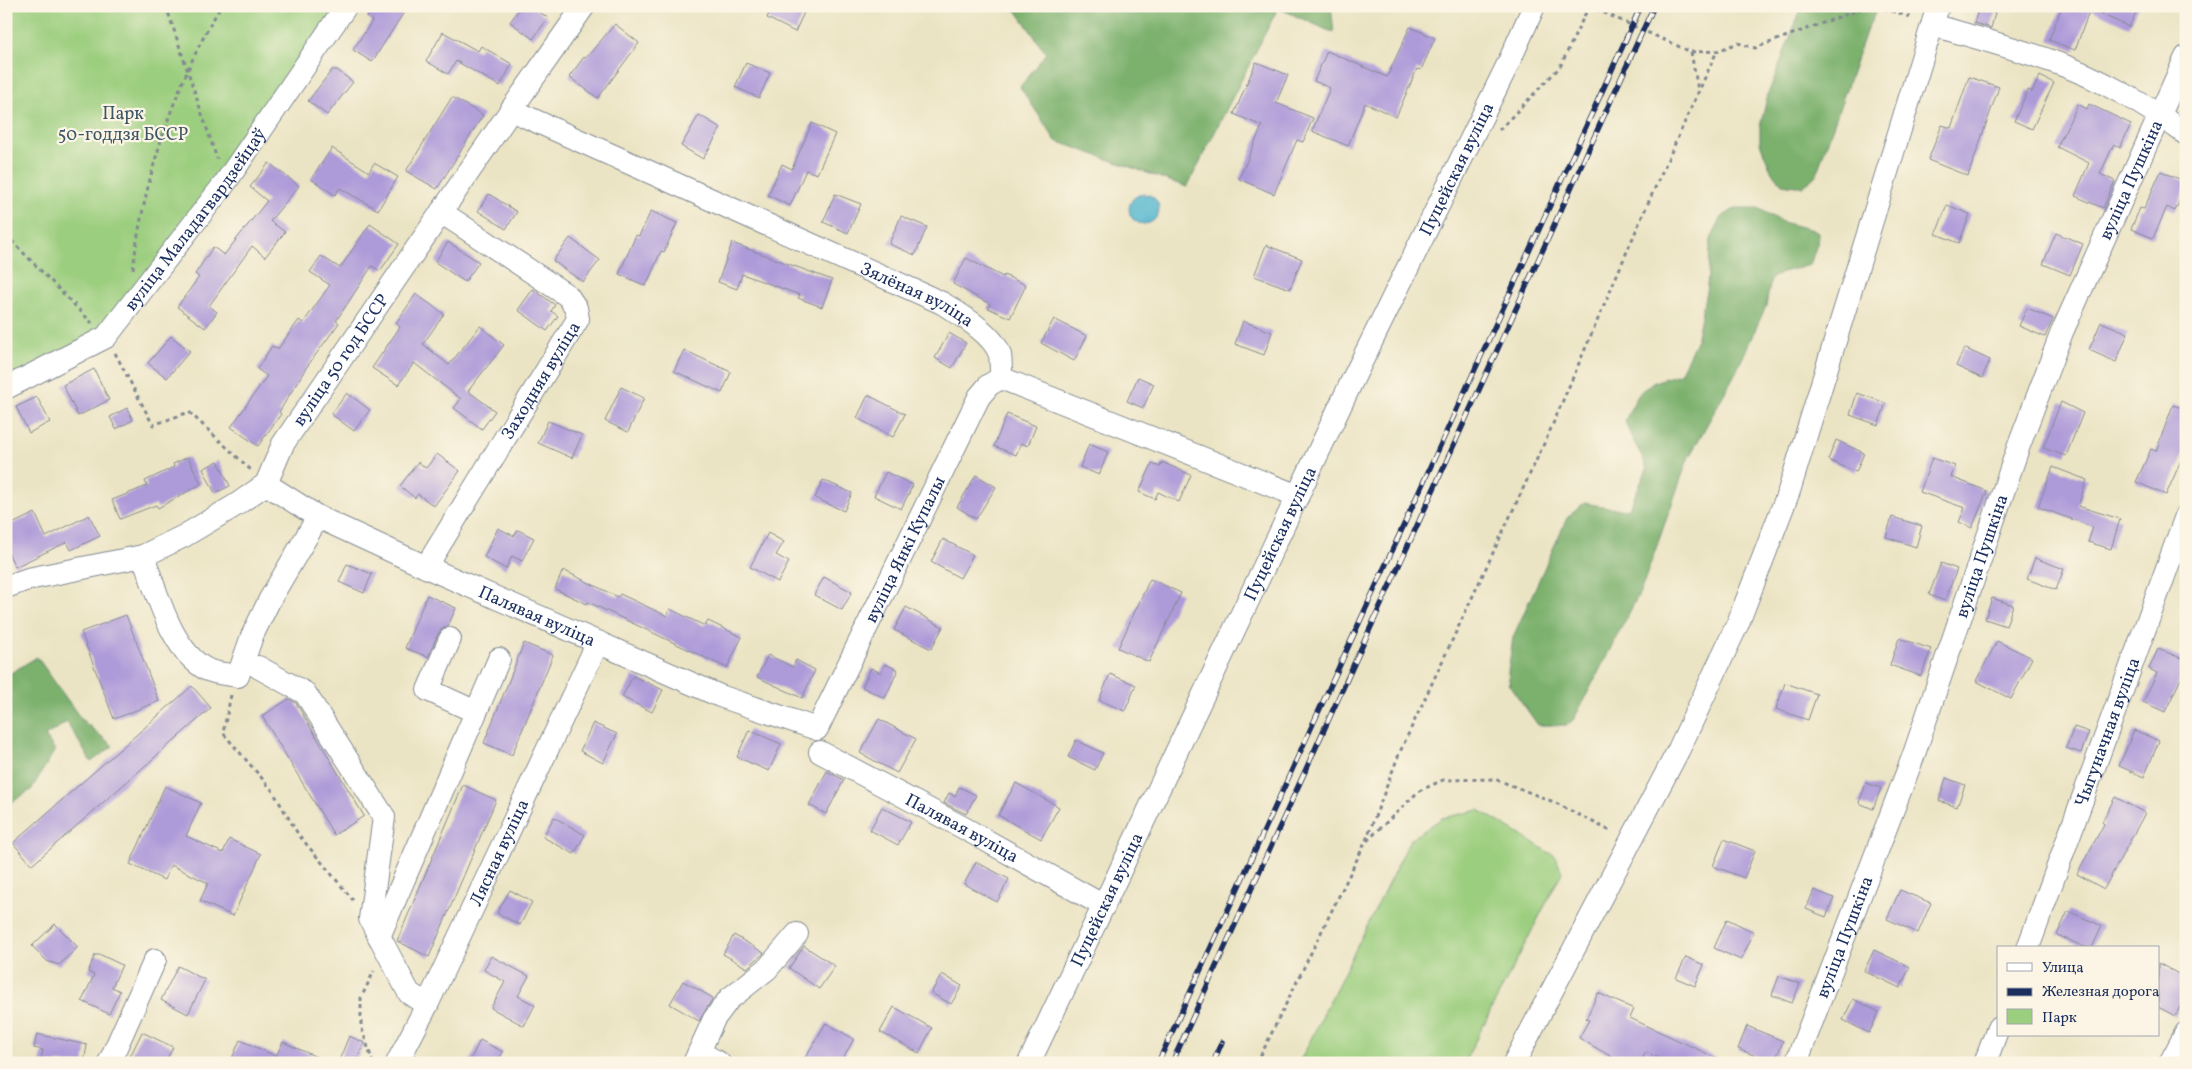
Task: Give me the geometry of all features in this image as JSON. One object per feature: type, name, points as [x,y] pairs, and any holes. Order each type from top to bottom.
[{"type":"street","name":"вуліца Маладагвардзейцаў","points":[[6,388],[106,337],[225,183],[346,6]]},
{"type":"street","name":"вуліца 50 год БССР","points":[[266,484],[283,444],[584,6]]},
{"type":"street","name":"Пуцейская вуліца","points":[[1029,1063],[1298,496],[1534,6]]},
{"type":"street","points":[[1514,1063],[1679,749],[1738,623],[1789,491],[1936,15],[2056,62],[2111,88],[2160,115],[2186,134]]},
{"type":"street","name":"вуліца Пушкіна","points":[[1796,1063],[1913,757],[2018,448],[2059,341],[2186,57]]},
{"type":"street","name":"Зялёная вуліца","points":[[511,110],[942,302],[980,330],[993,343],[1000,354],[1002,378]]},
{"type":"street","name":"Заходняя вуліца","points":[[426,567],[578,319],[576,308],[568,296],[441,212]]},
{"type":"street","points":[[1002,378],[1298,496]]},
{"type":"street","name":"вуліца Янкі Купалы","points":[[817,730],[979,397],[989,385],[1002,378]]},
{"type":"street","points":[[6,587],[28,579],[143,556],[229,510],[266,484]]},
{"type":"street","name":"Палявая вуліца","points":[[266,484],[318,517],[426,567],[720,696],[817,730]]},
{"type":"street","name":"Чыгуначная вуліца","points":[[2029,946],[2186,516]]},
{"type":"street","points":[[248,672],[252,636],[270,599],[318,517]]},
{"type":"street","points":[[143,556],[176,640],[197,663],[210,671],[248,672],[305,693],[384,817],[378,935],[409,993],[427,1005]]},
{"type":"street","points":[[450,639],[428,690],[476,712]]},
{"type":"street","name":"Лясная вуліца","points":[[398,1063],[598,642]]},
{"type":"street","points":[[378,935],[499,659]]},
{"type":"street","name":"Палявая вуліца","points":[[820,752],[962,827],[1104,906]]},
{"type":"street","points":[[719,1063],[697,1057],[714,1019],[729,998],[767,969],[797,934]]},
{"type":"street","points":[[109,1063],[155,960]]},
{"type":"street","points":[[1985,1063],[1997,1031]]},
{"type":"street","points":[[2170,1063],[2186,1033]]},
{"type":"path","points":[[166,6],[225,183]]},
{"type":"path","points":[[133,275],[139,221],[169,119],[188,69],[222,6]]},
{"type":"path","points":[[1589,6],[1691,52],[1718,51],[1738,43],[1755,48],[1869,6]]},
{"type":"path","points":[[1876,6],[1936,15]]},
{"type":"path","points":[[1257,1063],[1364,843],[1399,754],[1549,433],[1698,91],[1718,51]]},
{"type":"path","points":[[1691,52],[1698,91]]},
{"type":"path","points":[[6,235],[106,337],[153,425],[189,412],[266,484]]},
{"type":"path","points":[[248,672],[229,702],[223,733],[272,790],[298,834],[378,935],[361,998],[361,1026],[373,1063]]},
{"type":"path","points":[[1364,843],[1419,790],[1443,780],[1495,779],[1554,802],[1612,832]]},
{"type":"green space","name":"Парк 50-годдзя БССР","points":[[6,6],[346,6],[106,337],[6,388]]},
{"type":"green space","points":[[1013,6],[1331,6],[1334,33],[1278,8],[1187,187],[1056,141],[1020,87],[1046,53]]},
{"type":"green space","points":[[1802,6],[1879,6],[1867,29],[1816,175],[1803,187],[1782,184],[1772,173],[1760,143],[1760,127],[1768,94]]},
{"type":"green space","points":[[1736,208],[1758,208],[1782,222],[1817,231],[1819,238],[1810,265],[1782,272],[1771,279],[1766,306],[1736,372],[1688,459],[1641,590],[1574,719],[1567,725],[1538,725],[1510,686],[1508,672],[1513,637],[1567,518],[1584,503],[1625,510],[1630,506],[1647,469],[1625,421],[1635,400],[1645,388],[1658,381],[1680,374],[1696,341],[1707,286],[1711,239],[1722,217]]},
{"type":"green space","points":[[37,657],[81,719],[113,746],[91,762],[67,722],[45,736],[55,750],[31,790],[6,806],[6,676]]},
{"type":"green space","points":[[1479,810],[1555,856],[1562,872],[1464,1063],[1299,1063],[1410,840],[1442,818]]},
{"type":"water","points":[[1144,194],[1150,195],[1158,203],[1158,215],[1150,223],[1144,224],[1138,223],[1130,215],[1129,209],[1130,203],[1138,195]]},
{"type":"building","points":[[374,6],[408,6],[372,62],[353,50],[372,21],[367,17]]},
{"type":"building","points":[[521,6],[531,6],[548,18],[533,39],[510,22]]},
{"type":"building","points":[[772,6],[807,6],[795,32],[767,18]]},
{"type":"building","points":[[2062,6],[2139,6],[2129,27],[2090,9],[2075,50],[2049,40]]},
{"type":"building","points":[[1979,8],[1995,13],[1991,28],[1974,23]]},
{"type":"building","points":[[615,24],[639,43],[598,98],[569,77],[584,57],[586,58]]},
{"type":"building","points":[[1410,27],[1435,38],[1421,70],[1417,69],[1396,117],[1365,103],[1348,146],[1312,131],[1330,88],[1314,81],[1327,51],[1387,77]]},
{"type":"building","points":[[443,32],[478,51],[481,46],[512,64],[500,86],[456,61],[448,74],[426,61]]},
{"type":"building","points":[[1256,62],[1288,75],[1276,103],[1313,118],[1303,142],[1297,140],[1274,194],[1239,179],[1262,126],[1234,114]]},
{"type":"building","points":[[746,63],[770,73],[759,98],[735,87]]},
{"type":"building","points":[[332,70],[337,70],[353,82],[327,115],[308,101]]},
{"type":"building","points":[[2040,76],[2054,83],[2032,129],[2014,121],[2028,90],[2032,92]]},
{"type":"building","points":[[1969,77],[1999,87],[1968,176],[1928,160],[1942,125],[1951,128]]},
{"type":"building","points":[[452,97],[483,115],[437,189],[406,171]]},
{"type":"building","points":[[2078,104],[2087,109],[2089,104],[2131,124],[2120,148],[2114,144],[2100,174],[2115,181],[2103,208],[2075,196],[2089,163],[2057,147]]},
{"type":"building","points":[[699,115],[721,128],[703,159],[681,146]]},
{"type":"building","points":[[812,123],[835,134],[817,174],[806,170],[790,206],[768,195],[782,164],[792,169]]},
{"type":"building","points":[[332,148],[369,172],[374,163],[398,177],[378,210],[340,188],[335,195],[311,179]]},
{"type":"building","points":[[269,163],[299,186],[270,221],[285,232],[265,257],[252,246],[209,306],[217,312],[205,328],[177,307],[199,277],[195,274],[213,247],[224,255],[267,201],[250,187]]},
{"type":"building","points":[[2161,171],[2186,182],[2186,187],[2175,211],[2167,207],[2153,238],[2131,229],[2140,208],[2144,209]]},
{"type":"building","points":[[489,194],[517,212],[506,229],[478,211]]},
{"type":"building","points":[[835,194],[861,204],[848,233],[823,222]]},
{"type":"building","points":[[1947,205],[1970,214],[1959,243],[1936,234]]},
{"type":"building","points":[[651,211],[677,223],[664,252],[661,251],[646,286],[619,274],[636,235],[639,236]]},
{"type":"building","points":[[901,216],[927,227],[915,255],[889,244]]},
{"type":"building","points":[[370,224],[399,244],[380,271],[372,266],[336,321],[339,323],[306,368],[279,412],[281,414],[258,446],[231,427],[267,376],[257,369],[272,346],[278,349],[299,320],[303,323],[330,285],[310,272],[321,256],[340,268]]},
{"type":"building","points":[[2056,233],[2083,244],[2070,275],[2043,264]]},
{"type":"building","points":[[570,238],[600,260],[583,282],[553,261]]},
{"type":"building","points":[[448,242],[479,262],[465,282],[435,262]]},
{"type":"building","points":[[732,243],[832,280],[822,307],[798,298],[800,295],[742,274],[737,289],[718,282]]},
{"type":"building","points":[[1266,245],[1302,259],[1290,289],[1254,276]]},
{"type":"building","points":[[966,258],[1003,277],[1004,275],[1026,285],[1010,318],[988,308],[990,304],[953,284]]},
{"type":"building","points":[[533,289],[555,305],[551,311],[558,316],[547,331],[518,310]]},
{"type":"building","points":[[416,294],[444,314],[423,344],[449,365],[480,326],[504,345],[468,391],[495,411],[482,429],[454,408],[461,399],[414,363],[398,385],[372,368],[400,327],[396,323]]},
{"type":"building","points":[[2027,308],[2053,319],[2045,337],[2019,326]]},
{"type":"building","points":[[1054,319],[1087,336],[1074,361],[1041,343]]},
{"type":"building","points":[[1243,321],[1272,332],[1264,355],[1235,344]]},
{"type":"building","points":[[2101,322],[2128,333],[2116,362],[2089,350]]},
{"type":"building","points":[[949,333],[966,343],[952,368],[935,358]]},
{"type":"building","points":[[171,336],[190,351],[167,378],[148,363]]},
{"type":"building","points":[[1964,348],[1990,360],[1982,378],[1956,366]]},
{"type":"building","points":[[684,350],[731,372],[722,393],[674,371]]},
{"type":"building","points":[[94,369],[109,400],[78,416],[63,385]]},
{"type":"building","points":[[1138,377],[1154,384],[1143,408],[1127,401]]},
{"type":"building","points":[[621,387],[644,398],[628,432],[605,421]]},
{"type":"building","points":[[347,393],[370,410],[354,431],[331,414]]},
{"type":"building","points":[[1857,393],[1886,403],[1878,425],[1850,415]]},
{"type":"building","points":[[868,395],[905,414],[893,437],[857,418]]},
{"type":"building","points":[[37,397],[50,422],[29,433],[16,407]]},
{"type":"building","points":[[2061,402],[2083,413],[2066,456],[2043,448]]},
{"type":"building","points":[[2173,405],[2186,409],[2186,449],[2166,495],[2136,482],[2151,449],[2156,451]]},
{"type":"building","points":[[127,408],[133,420],[116,429],[110,417]]},
{"type":"building","points":[[1007,414],[1036,426],[1028,446],[1021,443],[1016,455],[994,446]]},
{"type":"building","points":[[548,421],[582,435],[572,458],[538,443]]},
{"type":"building","points":[[1836,440],[1864,453],[1856,472],[1828,460]]},
{"type":"building","points":[[1089,444],[1108,452],[1099,475],[1080,467]]},
{"type":"building","points":[[437,454],[460,471],[434,506],[418,494],[415,498],[400,486],[418,462],[426,468]]},
{"type":"building","points":[[188,457],[201,484],[158,508],[156,505],[120,519],[112,500],[147,486],[145,481],[174,467],[173,464]]},
{"type":"building","points":[[1932,458],[1955,466],[1951,477],[1987,491],[1972,528],[1959,522],[1965,508],[1920,492]]},
{"type":"building","points":[[218,461],[230,486],[215,493],[203,469]]},
{"type":"building","points":[[1162,462],[1191,475],[1179,502],[1158,492],[1155,499],[1139,492],[1152,464],[1160,467]]},
{"type":"building","points":[[2053,467],[2087,480],[2078,506],[2120,519],[2111,549],[2088,542],[2093,527],[2038,507]]},
{"type":"building","points":[[886,472],[913,485],[901,509],[874,496]]},
{"type":"building","points":[[976,475],[996,487],[976,519],[957,507]]},
{"type":"building","points":[[823,480],[852,493],[844,511],[815,498]]},
{"type":"building","points":[[35,513],[46,537],[89,515],[100,536],[71,550],[67,542],[15,567],[6,548],[6,527]]},
{"type":"building","points":[[1892,517],[1922,526],[1916,547],[1886,537]]},
{"type":"building","points":[[498,528],[514,536],[518,530],[534,538],[522,561],[512,556],[506,569],[484,557]]},
{"type":"building","points":[[768,533],[784,542],[776,555],[789,562],[778,582],[750,567]]},
{"type":"building","points":[[943,539],[973,555],[960,578],[931,562]]},
{"type":"building","points":[[2035,558],[2064,569],[2056,590],[2027,579]]},
{"type":"building","points":[[1941,563],[1957,569],[1945,601],[1929,595]]},
{"type":"building","points":[[347,564],[372,574],[364,593],[339,582]]},
{"type":"building","points":[[563,570],[618,597],[620,594],[667,616],[670,609],[705,626],[708,621],[742,637],[727,668],[588,602],[587,604],[555,589]]},
{"type":"building","points":[[824,577],[852,592],[842,610],[814,595]]},
{"type":"building","points":[[1150,579],[1181,593],[1149,662],[1118,648]]},
{"type":"building","points":[[427,595],[456,608],[448,626],[438,634],[428,657],[405,648]]},
{"type":"building","points":[[1992,598],[2013,605],[2006,626],[1985,619]]},
{"type":"building","points":[[906,607],[943,627],[931,649],[894,630]]},
{"type":"building","points":[[126,615],[159,701],[114,719],[81,632]]},
{"type":"building","points":[[1899,638],[1931,649],[1921,676],[1890,665]]},
{"type":"building","points":[[1997,641],[2032,658],[2011,699],[1976,681]]},
{"type":"building","points":[[524,643],[553,655],[512,755],[484,743]]},
{"type":"building","points":[[2158,649],[2186,660],[2186,668],[2165,712],[2143,702],[2157,673],[2149,669]]},
{"type":"building","points":[[768,655],[793,667],[796,660],[815,670],[802,698],[757,677]]},
{"type":"building","points":[[885,664],[898,670],[885,698],[862,687],[871,668],[881,673]]},
{"type":"building","points":[[1110,674],[1136,685],[1125,711],[1099,700]]},
{"type":"building","points":[[633,676],[663,690],[652,712],[622,697]]},
{"type":"building","points":[[1785,683],[1817,694],[1808,720],[1776,709]]},
{"type":"building","points":[[192,686],[211,708],[32,865],[13,843]]},
{"type":"building","points":[[289,699],[296,703],[364,816],[334,835],[262,716]]},
{"type":"building","points":[[879,719],[916,739],[897,773],[860,753]]},
{"type":"building","points":[[593,723],[617,734],[603,763],[580,751]]},
{"type":"building","points":[[2074,727],[2089,732],[2081,753],[2066,748]]},
{"type":"building","points":[[749,730],[781,744],[769,771],[737,757]]},
{"type":"building","points":[[2134,730],[2159,741],[2144,777],[2119,766]]},
{"type":"building","points":[[1076,740],[1103,753],[1095,770],[1068,757]]},
{"type":"building","points":[[827,771],[844,780],[826,814],[809,805]]},
{"type":"building","points":[[1946,778],[1965,785],[1957,807],[1939,801]]},
{"type":"building","points":[[1016,783],[1059,807],[1041,839],[998,815]]},
{"type":"building","points":[[1866,783],[1881,788],[1873,809],[1859,803]]},
{"type":"building","points":[[463,785],[496,800],[429,957],[397,941]]},
{"type":"building","points":[[165,786],[201,803],[186,836],[223,853],[229,839],[261,854],[233,916],[200,901],[208,883],[171,865],[164,880],[130,864]]},
{"type":"building","points":[[959,787],[976,795],[966,814],[944,803],[949,793],[955,796]]},
{"type":"building","points":[[2115,797],[2145,813],[2104,889],[2077,874],[2104,824],[2102,822]]},
{"type":"building","points":[[882,807],[911,822],[898,845],[870,830]]},
{"type":"building","points":[[554,817],[585,835],[574,854],[543,837]]},
{"type":"building","points":[[1724,839],[1755,851],[1744,878],[1713,866]]},
{"type":"building","points":[[976,862],[1009,879],[997,902],[964,884]]},
{"type":"building","points":[[510,890],[532,902],[520,925],[497,913]]},
{"type":"building","points":[[1814,890],[1834,898],[1826,917],[1806,909]]},
{"type":"building","points":[[1900,890],[1931,903],[1918,933],[1887,919]]},
{"type":"building","points":[[2068,911],[2102,926],[2093,946],[2082,946],[2057,935]]},
{"type":"building","points":[[1727,919],[1754,932],[1741,960],[1714,948]]},
{"type":"building","points":[[55,924],[78,947],[59,965],[47,961],[32,946]]},
{"type":"building","points":[[734,935],[764,953],[747,968],[723,954]]},
{"type":"building","points":[[804,946],[835,966],[819,989],[789,968]]},
{"type":"building","points":[[1874,950],[1910,967],[1900,988],[1864,971]]},
{"type":"building","points":[[95,955],[101,955],[122,965],[112,987],[120,991],[109,1014],[82,1001],[94,975],[88,972]]},
{"type":"building","points":[[491,956],[529,976],[518,996],[535,1005],[524,1026],[491,1008],[505,982],[484,970]]},
{"type":"building","points":[[1686,957],[1704,965],[1695,986],[1676,978]]},
{"type":"building","points":[[2160,964],[2186,978],[2186,996],[2175,1016],[2160,1008]]},
{"type":"building","points":[[178,966],[205,980],[188,1014],[161,1000]]},
{"type":"building","points":[[942,974],[962,986],[951,1004],[931,993]]},
{"type":"building","points":[[1779,976],[1800,984],[1792,1003],[1772,995]]},
{"type":"building","points":[[683,981],[713,998],[699,1021],[670,1004]]},
{"type":"building","points":[[1598,993],[1634,1009],[1630,1018],[1727,1063],[1670,1063],[1646,1052],[1640,1063],[1608,1063],[1612,1057],[1579,1038],[1589,1020],[1586,1019]]},
{"type":"building","points":[[1853,999],[1879,1012],[1869,1033],[1843,1020]]},
{"type":"building","points":[[894,1007],[932,1028],[919,1053],[880,1032]]},
{"type":"building","points":[[826,1023],[854,1039],[840,1063],[802,1063]]},
{"type":"building","points":[[1747,1026],[1783,1041],[1774,1063],[1738,1049]]},
{"type":"building","points":[[142,1032],[173,1047],[165,1063],[127,1063]]},
{"type":"building","points":[[37,1034],[87,1045],[84,1063],[40,1063],[43,1050],[34,1048]]},
{"type":"building","points":[[349,1036],[365,1043],[355,1063],[338,1063]]},
{"type":"building","points":[[240,1040],[276,1056],[283,1042],[330,1063],[230,1063]]},
{"type":"building","points":[[480,1040],[503,1052],[497,1063],[469,1063]]},
{"type":"railway","points":[[1158,1063],[1641,6]]},
{"type":"railway","points":[[1172,1063],[1654,6]]},
{"type":"railway","points":[[1213,1063],[1222,1042]]}]
